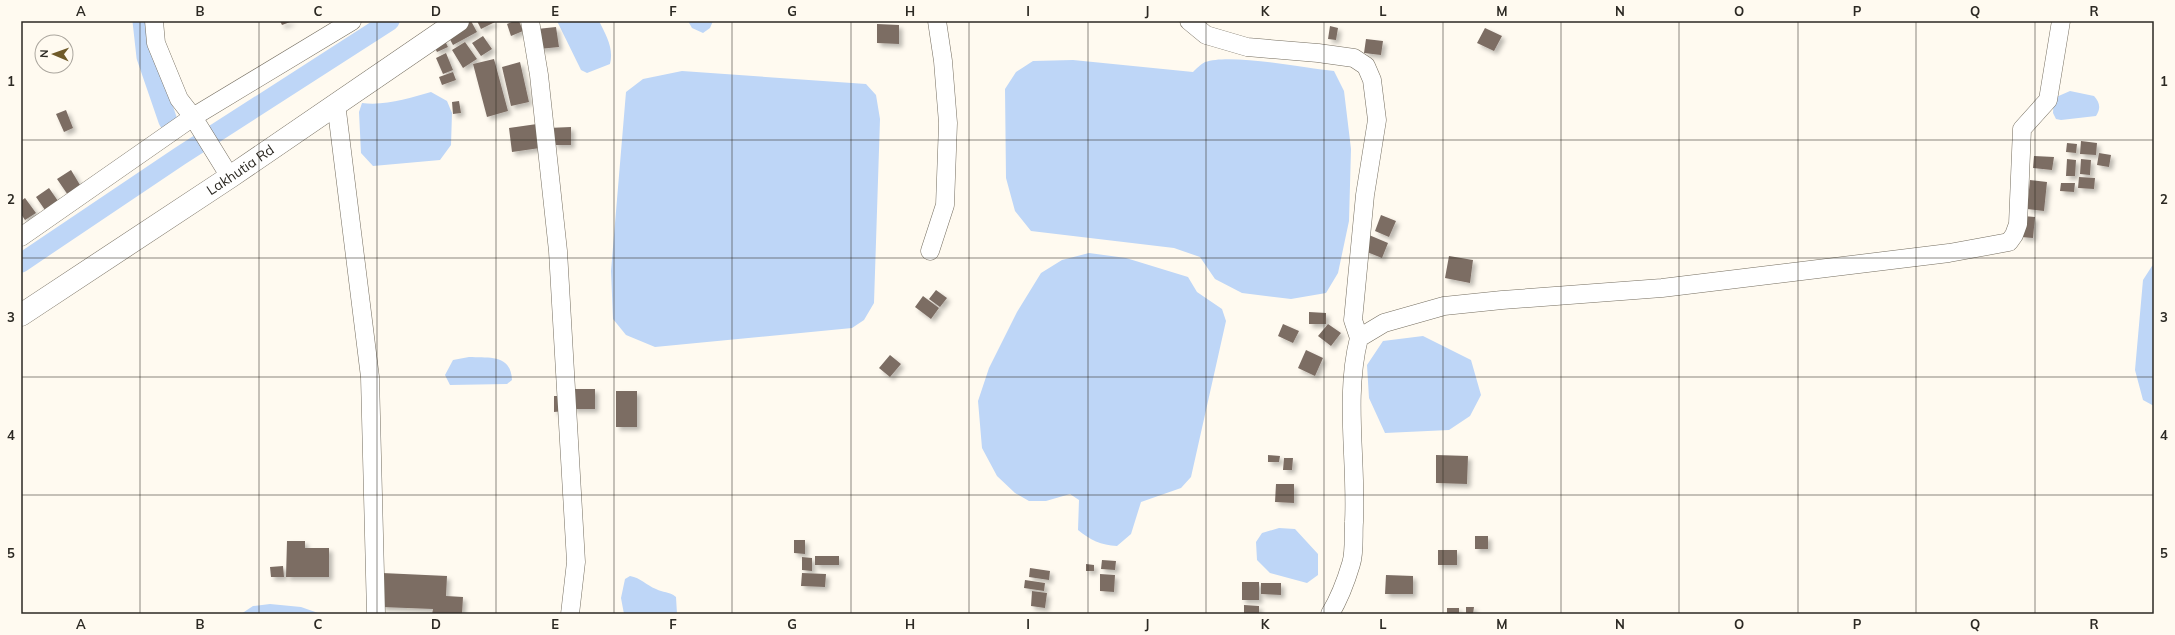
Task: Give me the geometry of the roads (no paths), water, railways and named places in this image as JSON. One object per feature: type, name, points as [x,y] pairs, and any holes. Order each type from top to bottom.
[{"type":"street","points":[[154,21],[158,50],[179,99],[193,117],[230,177]]},
{"type":"street","points":[[21,238],[193,117],[352,21]]},
{"type":"street","name":"Lakhutia Rd","points":[[21,315],[230,177],[336,103],[458,21]]},
{"type":"street","points":[[530,21],[538,75],[558,251],[576,562],[570,614]]},
{"type":"street","points":[[930,252],[945,206],[948,130],[943,61],[937,21]]},
{"type":"street","points":[[1189,21],[1206,35],[1247,47],[1354,58],[1366,66],[1372,80],[1377,120],[1365,195],[1353,320],[1359,338],[1354,358],[1352,396],[1354,507],[1352,563],[1330,614]]},
{"type":"street","points":[[1359,338],[1384,323],[1444,306],[1502,300],[1662,288],[1949,252],[2009,242],[2014,235],[2018,224],[2022,129],[2048,100],[2061,21]]},
{"type":"street","points":[[336,103],[370,377],[376,614]]},
{"type":"water","points":[[557,21],[599,21],[610,47],[610,64],[587,73],[581,70]]},
{"type":"water","points":[[688,21],[713,21],[710,28],[703,33],[692,28]]},
{"type":"water","points":[[1232,59],[1268,62],[1334,71],[1344,91],[1351,149],[1349,221],[1338,273],[1326,293],[1291,299],[1242,293],[1215,279],[1200,257],[1174,248],[1031,231],[1015,211],[1006,178],[1005,89],[1016,72],[1033,61],[1073,60],[1193,72],[1205,62]]},
{"type":"water","points":[[682,71],[866,84],[876,95],[880,119],[874,303],[864,320],[852,328],[655,347],[626,335],[613,319],[611,271],[626,92],[643,79]]},
{"type":"water","points":[[2070,91],[2094,96],[2098,101],[2099,106],[2096,116],[2061,120],[2056,119],[2053,113],[2054,98]]},
{"type":"water","points":[[431,92],[447,101],[452,113],[451,145],[440,160],[373,166],[361,153],[359,112],[362,103],[371,104],[389,102]]},
{"type":"water","points":[[1089,253],[1126,258],[1188,277],[1197,292],[1222,309],[1226,321],[1191,477],[1181,488],[1141,502],[1131,534],[1117,546],[1096,541],[1087,537],[1078,530],[1079,500],[1070,494],[1046,501],[1029,501],[1015,493],[997,476],[982,448],[978,401],[989,368],[1017,312],[1041,273],[1062,260]]},
{"type":"water","points":[[2154,265],[2154,406],[2143,400],[2135,370],[2143,280]]},
{"type":"water","points":[[1423,336],[1471,360],[1481,395],[1470,416],[1449,430],[1385,433],[1369,398],[1367,365],[1383,341]]},
{"type":"water","points":[[469,357],[498,359],[508,366],[511,372],[512,380],[507,384],[450,385],[445,375],[453,360]]},
{"type":"water","points":[[1279,528],[1295,529],[1318,554],[1318,575],[1307,583],[1270,573],[1257,560],[1256,542],[1262,533]]},
{"type":"water","points":[[630,576],[676,597],[677,614],[624,614],[621,598],[625,579]]},
{"type":"water","points":[[270,604],[301,607],[321,614],[241,614],[253,606]]},
{"type":"waterway","points":[[142,21],[146,57],[168,121]]},
{"type":"waterway","points":[[21,263],[180,156],[390,21]]}]
